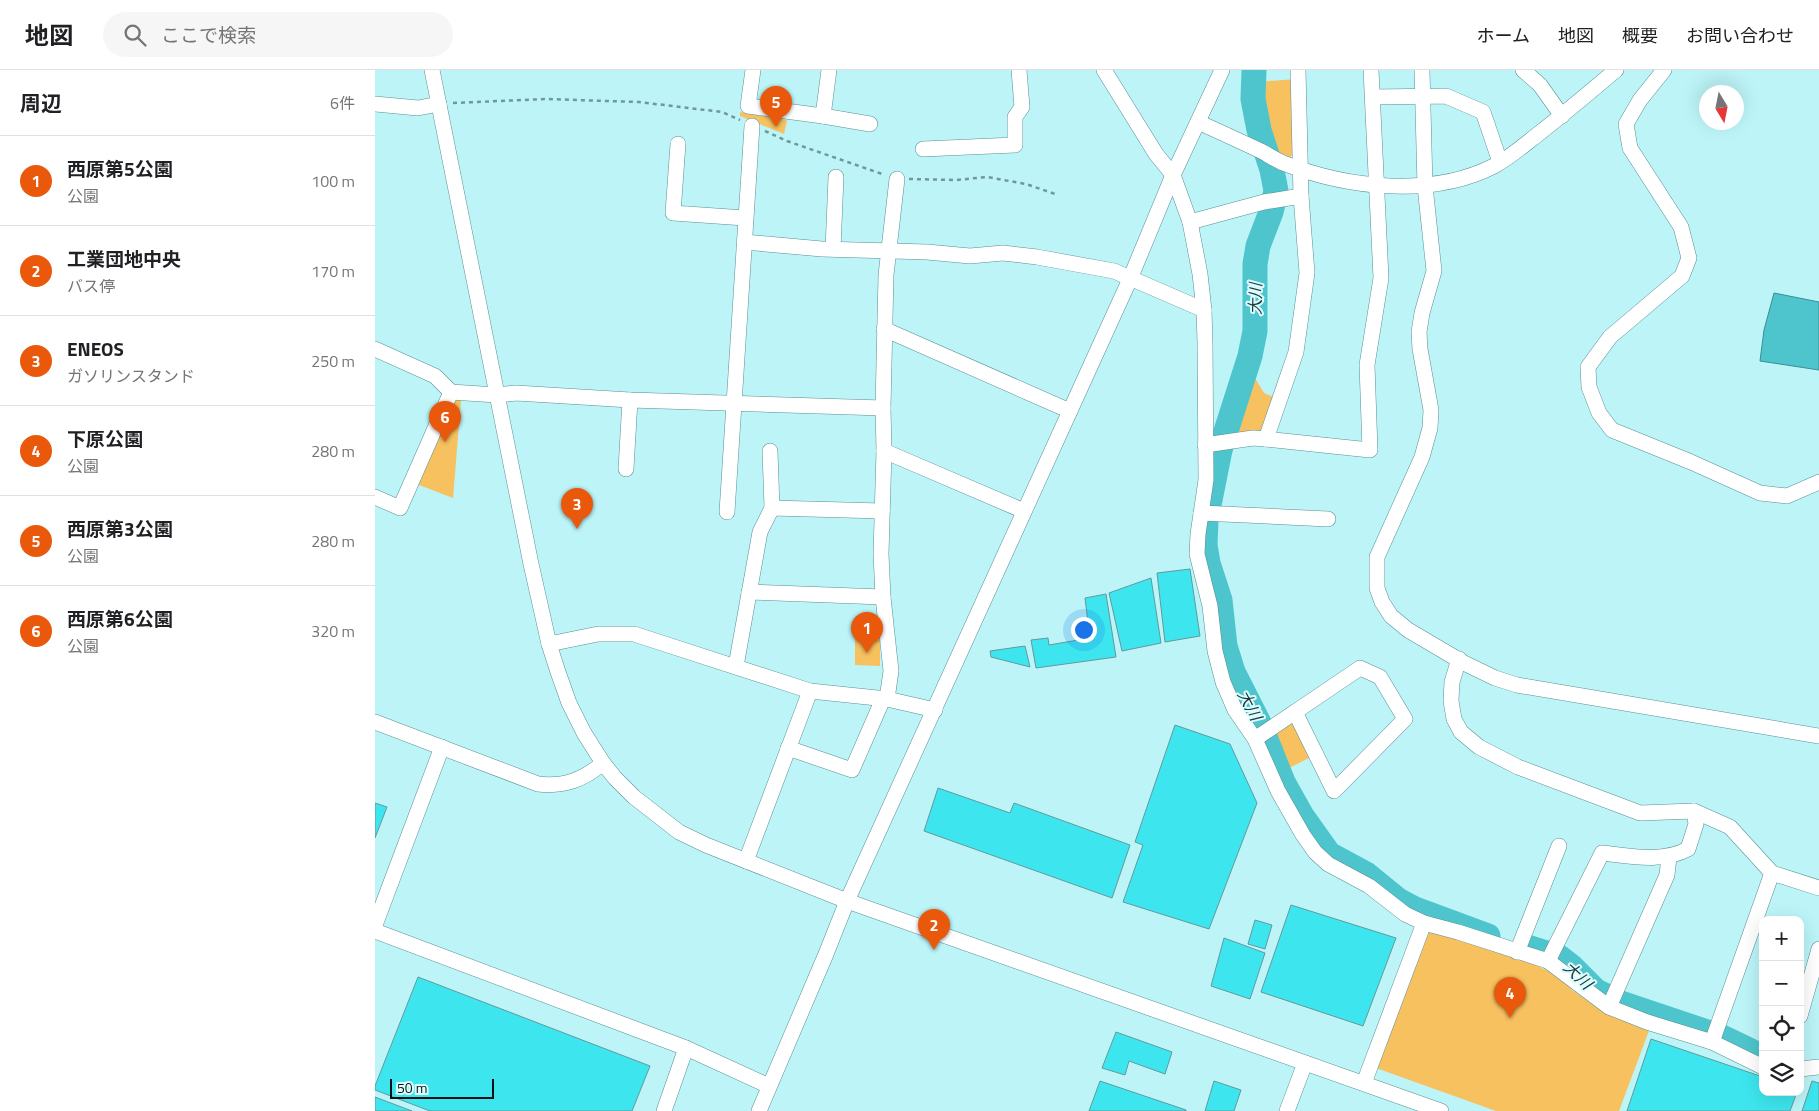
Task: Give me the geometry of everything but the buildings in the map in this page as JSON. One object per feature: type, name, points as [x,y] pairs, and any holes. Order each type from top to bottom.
[{"type":"street","points":[[432,70],[531,564],[549,644],[569,703],[584,733],[603,764],[615,778],[634,797],[679,832],[706,845],[847,901],[1441,1111]]},
{"type":"street","points":[[753,70],[748,106],[870,124]]},
{"type":"street","points":[[823,116],[829,70]]},
{"type":"street","points":[[923,149],[1015,144],[1015,117],[1022,107],[1019,70]]},
{"type":"street","points":[[1103,70],[1155,154],[1173,175],[1190,222],[1203,310],[1210,445],[1197,554],[1210,606],[1215,651],[1223,682],[1235,710],[1256,739],[1278,791],[1303,835],[1315,852],[1329,864],[1369,886],[1405,914],[1424,923],[1549,961],[1609,1006],[1647,1022],[1712,1042],[1759,1064]]},
{"type":"street","points":[[759,1111],[847,901],[1130,279],[1173,175],[1222,70]]},
{"type":"street","points":[[1265,439],[1297,352],[1307,273],[1296,197],[1302,170],[1298,70]]},
{"type":"street","points":[[1210,445],[1253,438],[1370,450],[1367,365],[1381,278],[1375,185],[1371,70]]},
{"type":"street","points":[[1422,70],[1425,186],[1433,270],[1419,332],[1420,349],[1431,410],[1430,428],[1421,457],[1377,557],[1377,588],[1382,602],[1391,616],[1408,630],[1495,678],[1517,685],[1819,736]]},
{"type":"street","points":[[1523,70],[1540,85],[1562,116]]},
{"type":"street","points":[[1198,122],[1281,162],[1302,170],[1347,182],[1375,185],[1425,186],[1443,183],[1480,172],[1500,162],[1562,116],[1616,70]]},
{"type":"street","points":[[1664,70],[1640,100],[1626,124],[1630,148],[1681,227],[1689,258],[1682,276],[1610,338],[1587,367],[1589,387],[1599,413],[1612,430],[1760,493],[1787,496],[1819,482]]},
{"type":"street","points":[[1373,97],[1446,96],[1483,112],[1500,162]]},
{"type":"street","points":[[375,104],[418,108],[439,104]]},
{"type":"street","points":[[727,512],[752,126]]},
{"type":"street","points":[[678,144],[673,212],[745,218]]},
{"type":"street","points":[[833,250],[836,177]]},
{"type":"street","points":[[789,748],[852,770],[885,699],[891,671],[883,596],[881,554],[884,451],[884,329],[889,251],[897,179]]},
{"type":"street","points":[[1190,222],[1265,202],[1296,197]]},
{"type":"street","points":[[744,242],[833,250],[970,256],[1003,253],[1037,257],[1114,271],[1203,310]]},
{"type":"street","points":[[884,329],[1070,411]]},
{"type":"street","points":[[375,349],[435,376],[451,392],[883,408]]},
{"type":"street","points":[[375,497],[400,508],[451,392]]},
{"type":"street","points":[[626,469],[630,400]]},
{"type":"street","points":[[736,666],[760,532],[771,508],[770,451]]},
{"type":"street","points":[[884,451],[1024,511]]},
{"type":"street","points":[[771,508],[882,511]]},
{"type":"street","points":[[1201,513],[1328,519]]},
{"type":"street","points":[[749,592],[883,596]]},
{"type":"street","points":[[549,644],[597,634],[634,634],[810,691],[885,699],[935,710]]},
{"type":"street","points":[[1459,659],[1452,682],[1451,701],[1454,719],[1461,732],[1479,748],[1518,767],[1640,813],[1694,810],[1730,826],[1772,873],[1819,888]]},
{"type":"street","points":[[1256,739],[1273,727],[1295,712],[1360,668],[1380,677],[1405,719],[1334,791],[1295,712]]},
{"type":"street","points":[[746,861],[810,691]]},
{"type":"street","points":[[375,722],[538,784],[552,785],[579,779],[590,774],[603,764]]},
{"type":"street","points":[[375,925],[442,748]]},
{"type":"street","points":[[1549,961],[1602,853],[1636,857],[1669,857],[1688,849],[1696,824],[1694,810]]},
{"type":"street","points":[[1517,952],[1559,846]]},
{"type":"street","points":[[1609,1006],[1667,875],[1669,857]]},
{"type":"street","points":[[1712,1042],[1772,873]]},
{"type":"street","points":[[1365,1083],[1424,923]]},
{"type":"street","points":[[375,931],[686,1048],[769,1086]]},
{"type":"street","points":[[1803,1006],[1819,949]]},
{"type":"street","points":[[664,1111],[686,1048]]},
{"type":"street","points":[[1287,1111],[1305,1063]]},
{"type":"street","points":[[1804,1069],[1819,1067]]},
{"type":"shaded area","points":[[1296,79],[1298,150],[1289,158],[1268,150],[1256,99],[1256,82]]},
{"type":"shaded area","points":[[740,112],[787,120],[784,134],[740,116]]},
{"type":"shaded area","points":[[1249,368],[1264,393],[1278,399],[1264,437],[1226,440]]},
{"type":"shaded area","points":[[451,400],[461,400],[453,498],[414,483]]},
{"type":"shaded area","points":[[855,639],[880,640],[880,666],[855,665]]},
{"type":"shaded area","points":[[1287,719],[1298,722],[1315,755],[1285,770],[1266,733]]},
{"type":"shaded area","points":[[1428,930],[1525,960],[1559,976],[1572,990],[1598,1008],[1650,1028],[1619,1111],[1496,1111],[1376,1068]]},
{"type":"water","points":[[1774,293],[1819,302],[1819,370],[1760,361],[1764,330]]},
{"type":"waterway","name":"大川","points":[[1254,70],[1253,99],[1259,130],[1272,170],[1276,191],[1271,212],[1258,246],[1255,264],[1255,331],[1250,356],[1220,450],[1206,520],[1205,545],[1208,563],[1220,600],[1225,646],[1233,672],[1261,727],[1283,782],[1302,816],[1329,854],[1366,874],[1398,900],[1415,909],[1488,936]]},
{"type":"waterway","name":"大川","points":[[1527,947],[1559,957],[1596,991],[1621,1003],[1722,1037],[1759,1056]]},
{"type":"place","name":"西原第3公園","points":[[776,127]]},
{"type":"place","name":"西原第6公園","points":[[445,442]]},
{"type":"place","name":"ENEOS","points":[[577,529]]},
{"type":"place","name":"西原第5公園","points":[[867,653]]},
{"type":"place","name":"工業団地中央","points":[[934,950]]},
{"type":"place","name":"下原公園","points":[[1510,1018]]}]
